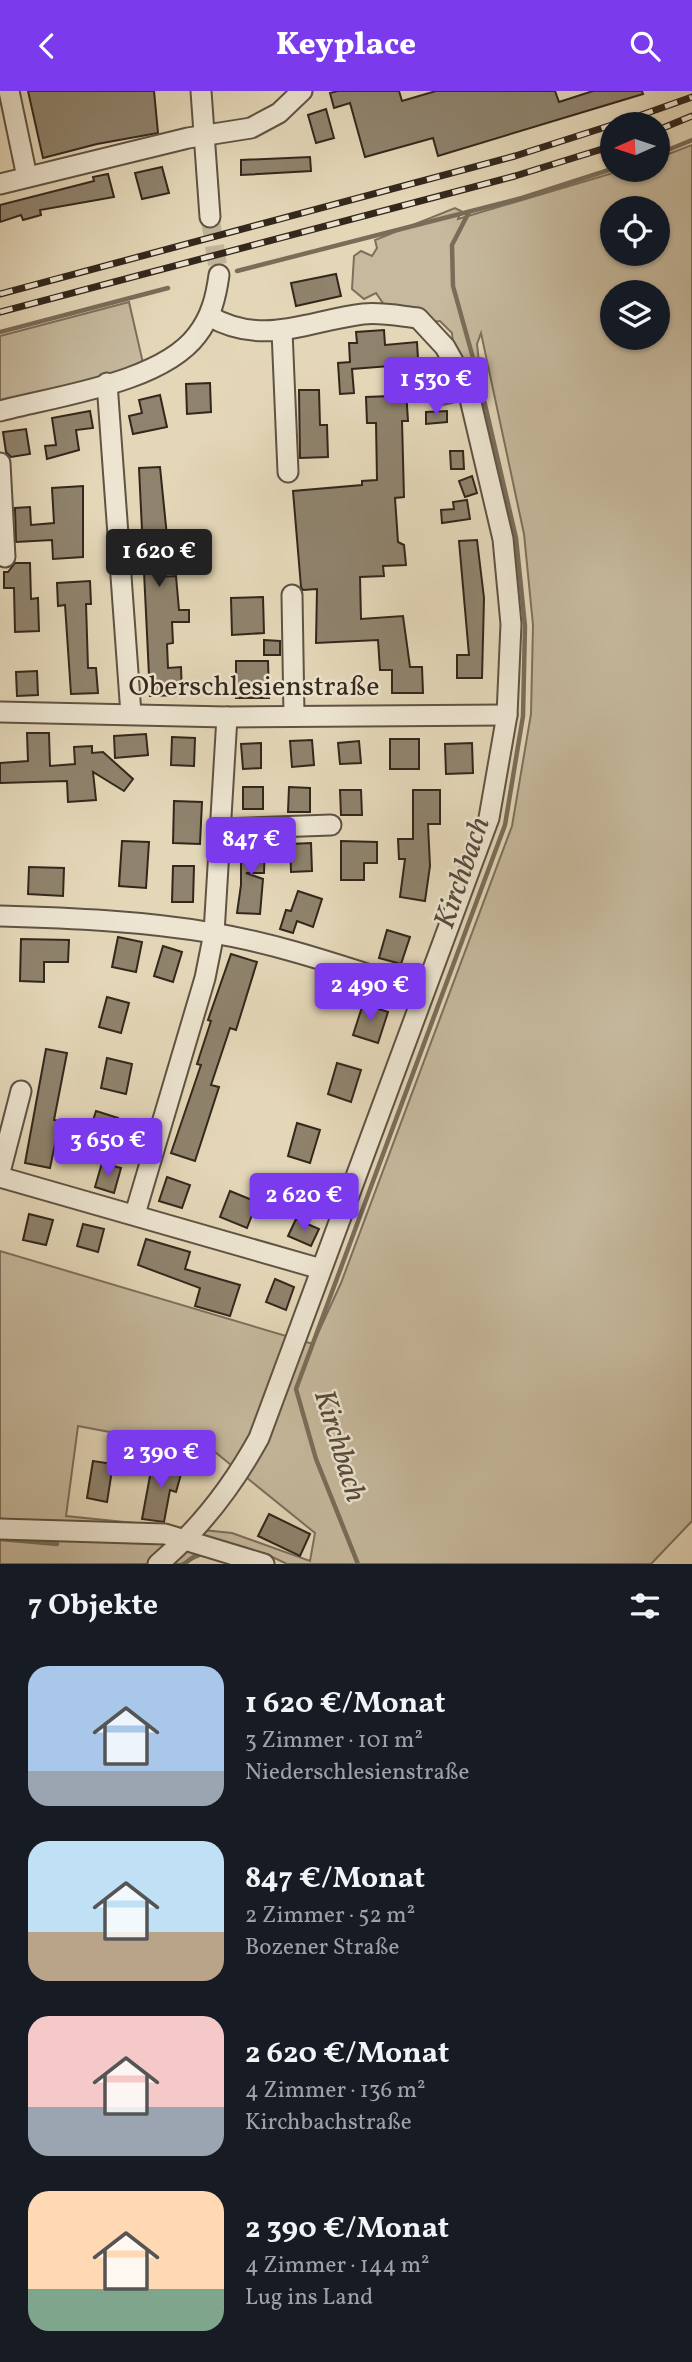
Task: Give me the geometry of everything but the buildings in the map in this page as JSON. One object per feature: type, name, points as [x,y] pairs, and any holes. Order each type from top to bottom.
[{"type":"street","points":[[9,91],[27,177]]},
{"type":"street","points":[[201,91],[210,217]]},
{"type":"street","points":[[0,184],[204,135],[251,128],[279,113],[302,91]]},
{"type":"street","points":[[0,411],[107,383],[166,361],[197,336],[209,316],[219,275]]},
{"type":"street","points":[[158,1564],[186,1540],[238,1476],[259,1438],[489,818],[507,715],[511,624],[503,539],[467,386],[445,347],[418,317],[366,314],[282,331],[239,329],[209,316]]},
{"type":"street","points":[[282,331],[288,472]]},
{"type":"street","points":[[107,383],[131,714]]},
{"type":"street","points":[[0,463],[5,557]]},
{"type":"street","points":[[292,595],[294,716]]},
{"type":"street","name":"Oberschlesienstraße","points":[[0,712],[227,717],[507,715]]},
{"type":"street","points":[[135,1215],[205,978],[214,933],[227,717]]},
{"type":"street","points":[[222,829],[331,825]]},
{"type":"street","points":[[0,916],[82,918],[214,933],[301,954],[424,992]]},
{"type":"street","points":[[21,1091],[0,1174],[321,1269]]},
{"type":"street","points":[[0,1529],[165,1535],[264,1564]]},
{"type":"shaded area","points":[[692,145],[692,1521],[651,1564],[287,1564],[266,1554],[226,1545],[181,1564],[0,1564],[0,1251],[313,1344],[341,1283],[512,826],[531,714],[533,625],[524,534],[481,333],[477,344],[479,362],[467,369],[448,364],[456,402],[443,405],[445,394],[437,391],[422,395],[415,380],[433,359],[454,352],[452,333],[440,321],[429,322],[389,312],[376,293],[364,299],[352,289],[354,256],[361,251],[372,256],[377,248],[375,240],[455,208],[461,211],[458,219],[600,177],[600,182],[670,182],[670,153]],"holes":[[[78,1426],[215,1452],[315,1533],[310,1561],[232,1533],[66,1516]]]},
{"type":"shaded area","points":[[129,302],[143,363],[107,376],[0,404],[0,336]]},
{"type":"waterway","points":[[670,149],[692,140]]},
{"type":"waterway","points":[[237,271],[522,198],[600,173]]},
{"type":"waterway","name":"Kirchbach","points":[[358,1564],[316,1459],[296,1389],[505,825],[523,716],[525,626],[516,538],[480,383],[453,286],[452,245],[469,212]]},
{"type":"waterway","points":[[0,332],[168,288]]},
{"type":"waterway","points":[[0,1539],[57,1544]]},
{"type":"waterway","points":[[184,1564],[196,1555]]},
{"type":"tunnel","points":[[210,217],[219,275]]},
{"type":"railway","points":[[650,112],[692,97]]},
{"type":"railway","points":[[670,125],[692,116]]},
{"type":"railway","points":[[0,294],[515,156],[600,129]]},
{"type":"railway","points":[[0,312],[515,176],[600,150]]}]
